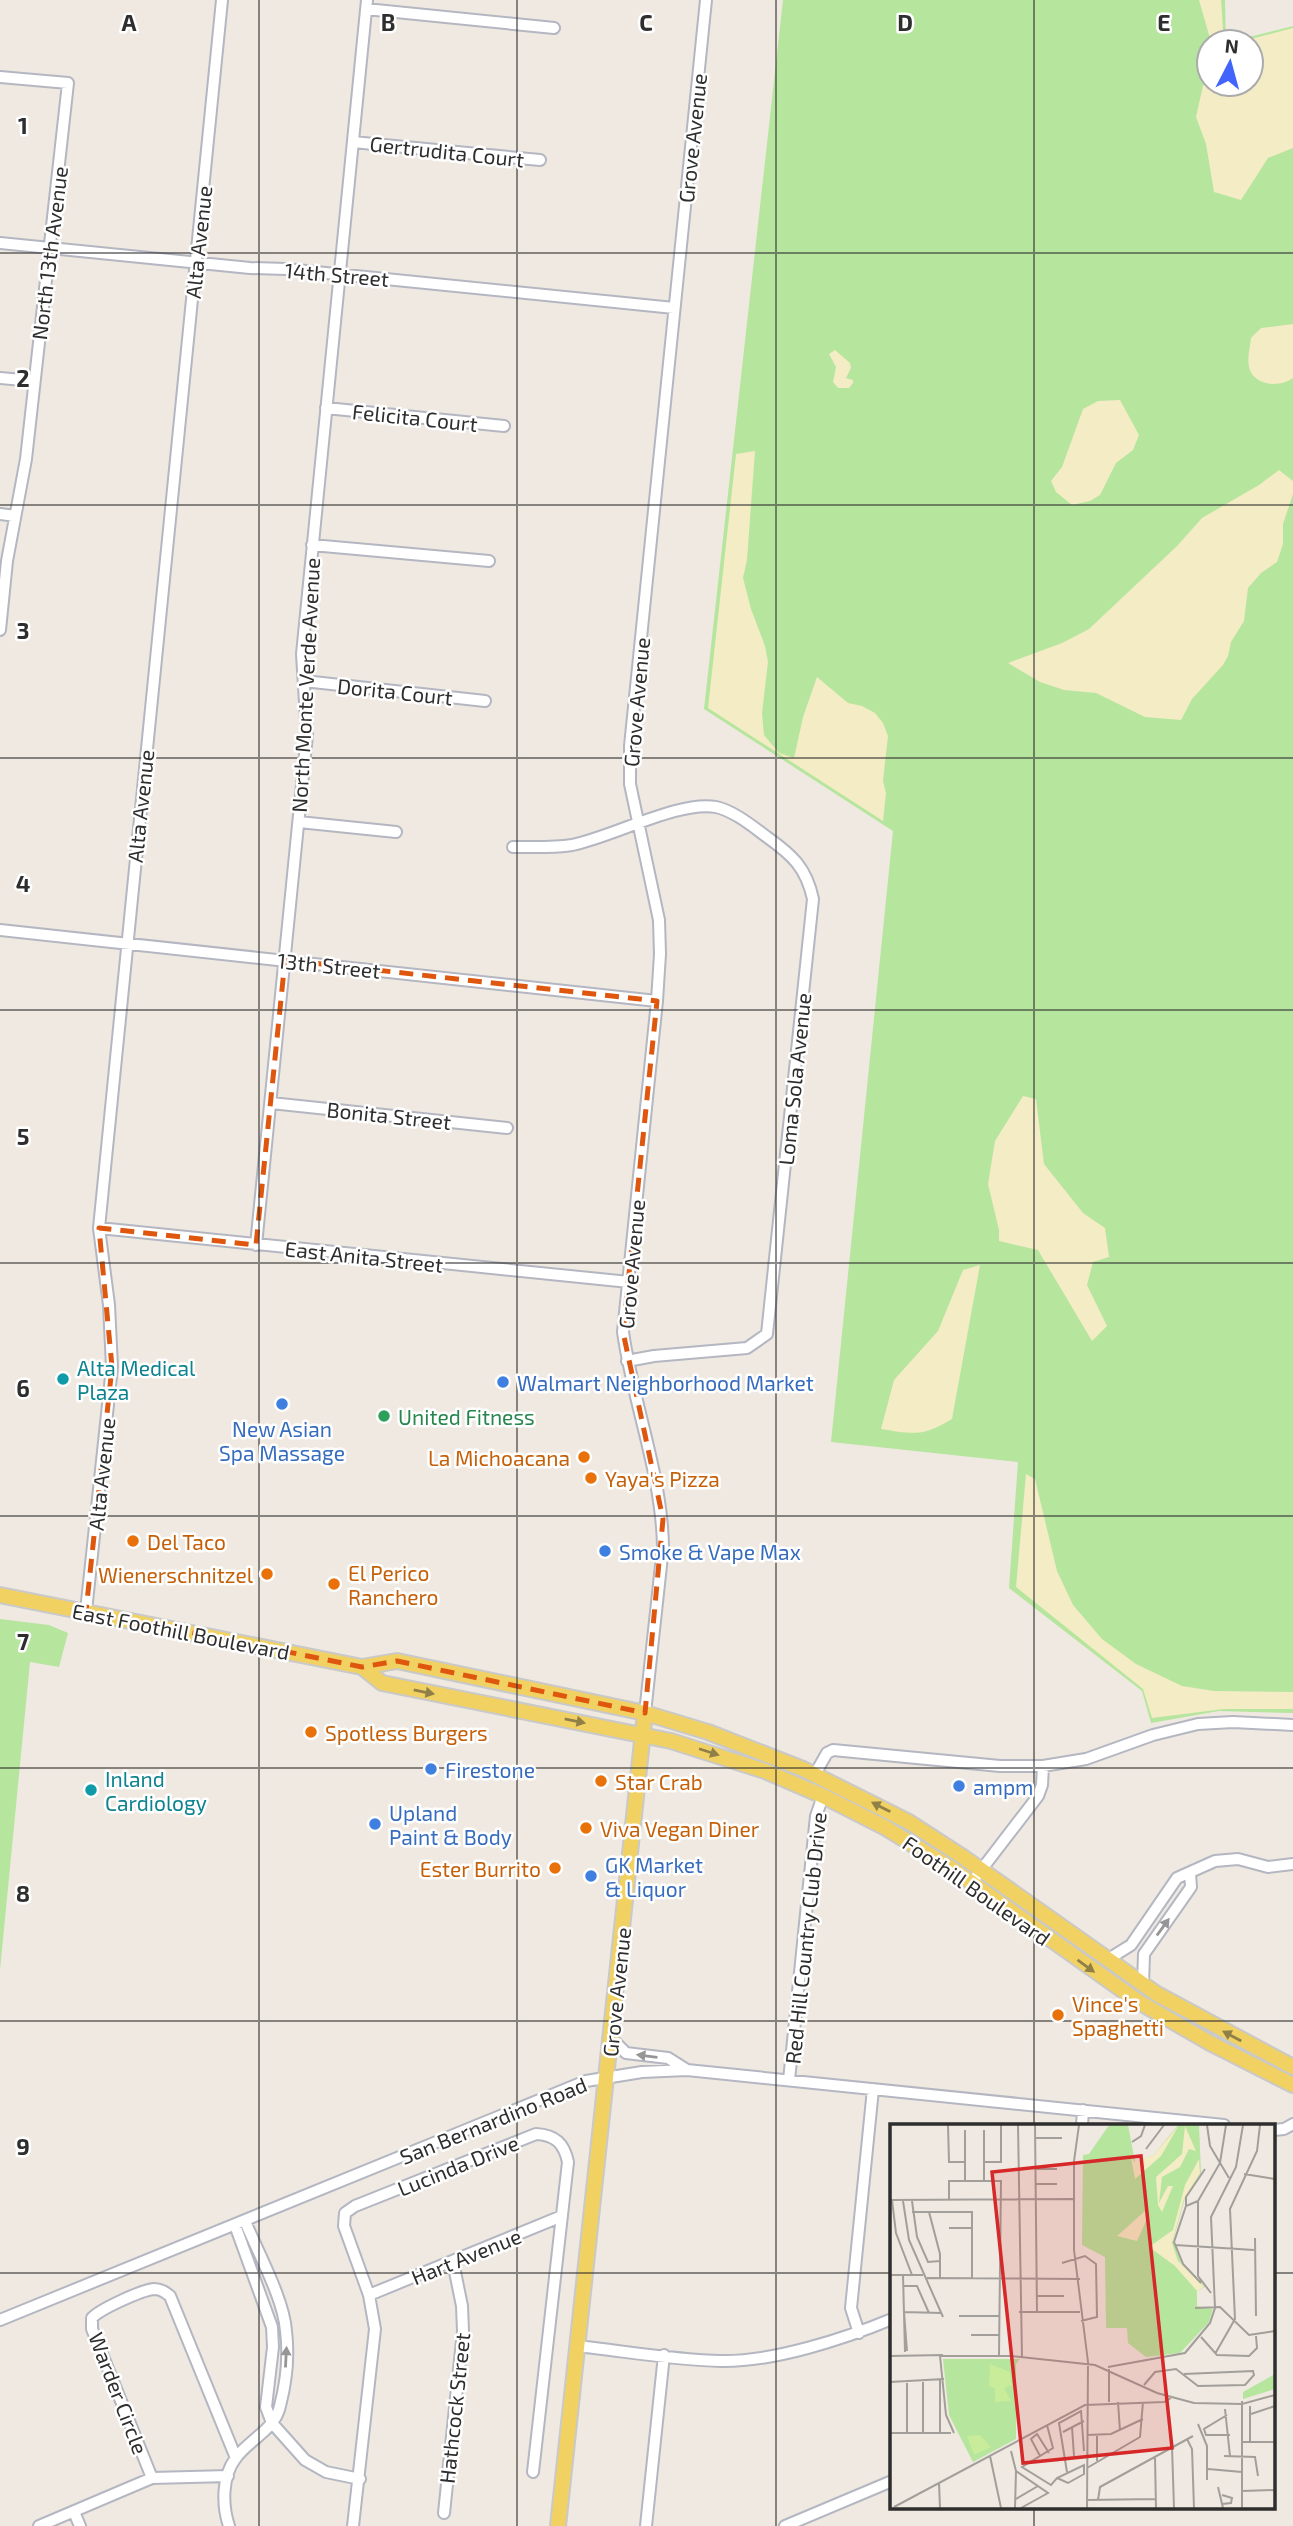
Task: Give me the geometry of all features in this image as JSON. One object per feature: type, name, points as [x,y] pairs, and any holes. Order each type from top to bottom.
[{"type":"main road","name":"East Foothill Boulevard","points":[[0,1595],[362,1667],[397,1661],[645,1713]]},
{"type":"main road","name":"East Foothill Boulevard","points":[[362,1667],[382,1684],[643,1735]]},
{"type":"main road","name":"Grove Avenue","points":[[558,2526],[645,1713]]},
{"type":"main road","name":"Foothill Boulevard","points":[[645,1713],[708,1732],[815,1774],[909,1822],[1143,1984],[1233,2037],[1293,2067]]},
{"type":"main road","name":"Foothill Boulevard","points":[[643,1735],[704,1750],[765,1771],[823,1796],[886,1828],[972,1882],[1139,2002],[1210,2043],[1293,2085]]},
{"type":"street","name":"Alta Avenue","points":[[86,1611],[112,1367],[110,1316],[99,1228],[222,0]]},
{"type":"street","name":"Grove Avenue","points":[[645,1713],[663,1547],[663,1519],[627,1361],[623,1332],[660,954],[659,920],[630,784],[630,746],[706,0]]},
{"type":"street","points":[[367,5],[554,28]]},
{"type":"street","name":"North Monte Verde Avenue","points":[[256,1245],[307,735],[302,654],[367,5]]},
{"type":"street","name":"North 13th Avenue","points":[[0,77],[68,83],[26,458],[7,561],[0,630]]},
{"type":"street","name":"Gertrudita Court","points":[[353,142],[540,160]]},
{"type":"street","name":"14th Street","points":[[0,243],[674,308]]},
{"type":"street","points":[[0,378],[34,382]]},
{"type":"street","name":"Felicita Court","points":[[326,408],[504,426]]},
{"type":"street","points":[[0,514],[15,516]]},
{"type":"street","points":[[312,545],[489,561]]},
{"type":"street","name":"Dorita Court","points":[[304,681],[485,701]]},
{"type":"street","name":"Loma Sola Avenue","points":[[513,848],[570,845],[689,807],[716,807],[740,818],[783,848],[800,864],[813,899],[767,1334],[747,1348],[627,1361]]},
{"type":"street","points":[[299,822],[396,832]]},
{"type":"street","name":"13th Street","points":[[0,930],[657,1001]]},
{"type":"street","name":"Bonita Street","points":[[271,1103],[507,1128]]},
{"type":"street","name":"East Anita Street","points":[[99,1228],[629,1282]]},
{"type":"street","points":[[815,1774],[827,1753],[841,1749],[978,1764],[1043,1766],[1086,1759],[1153,1735],[1198,1724],[1233,1722],[1293,1725]]},
{"type":"street","points":[[972,1882],[1038,1796],[1042,1785],[1043,1766]]},
{"type":"street","name":"Red Hill Country Club Drive","points":[[789,2080],[816,1816],[823,1796]]},
{"type":"street","points":[[1107,1960],[1131,1944],[1177,1878],[1215,1861],[1238,1859],[1268,1867],[1293,1864]]},
{"type":"street","points":[[1143,1984],[1144,1954],[1191,1887],[1190,1873]]},
{"type":"street","points":[[1169,1891],[1182,1900]]},
{"type":"street","points":[[1131,1944],[1144,1954]]},
{"type":"street","points":[[611,2038],[626,2053],[668,2058],[687,2070]]},
{"type":"street","name":"San Bernardino Road","points":[[0,2320],[588,2080],[607,2076],[687,2070],[1215,2124]]},
{"type":"street","points":[[859,2333],[850,2308],[873,2089]]},
{"type":"street","points":[[1082,2124],[1083,2110]]},
{"type":"street","points":[[1276,2130],[1293,2124]]},
{"type":"street","name":"Lucinda Drive","points":[[353,2526],[375,2329],[369,2295],[343,2219],[349,2209],[368,2201],[536,2134],[548,2134],[558,2140],[566,2152],[568,2162],[533,2472]]},
{"type":"street","name":"Hart Avenue","points":[[369,2295],[562,2216]]},
{"type":"street","points":[[229,2526],[224,2504],[228,2476],[236,2458],[272,2423],[280,2409],[287,2358],[286,2329],[280,2305],[239,2223]]},
{"type":"street","name":"Hathcock Street","points":[[444,2512],[463,2331],[462,2306],[453,2262]]},
{"type":"street","name":"Warder Circle","points":[[152,2478],[92,2329],[92,2318],[100,2311],[150,2290],[162,2290],[170,2296],[236,2458]]},
{"type":"street","points":[[577,2346],[722,2361],[780,2354],[859,2333],[890,2320]]},
{"type":"street","points":[[646,2526],[664,2355]]},
{"type":"street","points":[[272,2423],[305,2460],[326,2472],[360,2479]]},
{"type":"street","points":[[39,2526],[152,2478],[228,2476]]},
{"type":"street","points":[[785,2526],[890,2482]]},
{"type":"street","points":[[74,2512],[79,2526]]},
{"type":"highlighted area","points":[[285,960],[657,1001],[623,1332],[663,1519],[645,1713],[397,1661],[362,1667],[86,1611],[112,1367],[99,1228],[256,1245]]},
{"type":"green space","points":[[783,0],[1225,0],[1226,28],[1195,28],[1195,98],[1265,98],[1265,33],[1293,26],[1293,1713],[1219,1711],[1151,1723],[1142,1691],[1009,1588],[1018,1462],[831,1442],[893,831],[704,709]]},
{"type":"green space","points":[[0,1619],[49,1625],[68,1633],[59,1667],[30,1662],[0,1970]]},
{"type":"sand","points":[[1199,0],[1221,0],[1223,28],[1207,28]]},
{"type":"sand","points":[[1293,28],[1293,148],[1268,158],[1241,200],[1214,192],[1206,144],[1196,117],[1200,98],[1265,98],[1265,35]]},
{"type":"sand","points":[[1293,324],[1293,378],[1274,384],[1256,378],[1248,364],[1251,338],[1261,328]]},
{"type":"sand","points":[[835,350],[850,363],[851,368],[846,378],[853,380],[853,383],[849,388],[838,388],[833,382],[836,367],[829,354]]},
{"type":"sand","points":[[1120,400],[1139,435],[1133,450],[1116,463],[1100,495],[1090,501],[1072,505],[1056,492],[1051,481],[1062,467],[1083,409],[1098,401]]},
{"type":"sand","points":[[755,451],[747,560],[743,578],[768,662],[762,713],[764,735],[779,753],[794,758],[803,717],[817,677],[848,703],[875,713],[888,736],[883,781],[886,793],[883,821],[708,708],[736,454]]},
{"type":"sand","points":[[1279,470],[1293,481],[1293,494],[1283,524],[1283,544],[1277,562],[1261,573],[1248,588],[1244,621],[1231,642],[1228,656],[1192,699],[1181,720],[1145,717],[1096,693],[1064,690],[1040,682],[1008,663],[1062,643],[1089,629],[1177,546],[1202,518],[1259,485]]},
{"type":"sand","points":[[1023,1096],[1036,1099],[1044,1164],[1083,1213],[1105,1228],[1109,1257],[1093,1262],[1087,1285],[1107,1326],[1092,1341],[1038,1250],[999,1241],[988,1184],[995,1141]]},
{"type":"sand","points":[[980,1265],[952,1419],[918,1433],[881,1429],[894,1380],[938,1331],[963,1270]]},
{"type":"sand","points":[[1026,1474],[1035,1479],[1057,1571],[1073,1605],[1102,1639],[1136,1664],[1182,1686],[1214,1691],[1293,1692],[1293,1709],[1224,1709],[1152,1718],[1143,1689],[1016,1587]]},
{"type":"place","name":"Alta Medical Plaza","points":[[63,1379]]},
{"type":"place","name":"Walmart Neighborhood Market","points":[[503,1382]]},
{"type":"place","name":"New Asian Spa Massage","points":[[282,1404]]},
{"type":"place","name":"United Fitness","points":[[384,1416]]},
{"type":"place","name":"La Michoacana","points":[[584,1457]]},
{"type":"place","name":"Yaya's Pizza","points":[[591,1478]]},
{"type":"place","name":"Del Taco","points":[[133,1541]]},
{"type":"place","name":"Smoke & Vape Max","points":[[605,1551]]},
{"type":"place","name":"Wienerschnitzel","points":[[267,1574]]},
{"type":"place","name":"El Perico Ranchero","points":[[334,1584]]},
{"type":"place","name":"Spotless Burgers","points":[[311,1732]]},
{"type":"place","name":"Firestone","points":[[431,1769]]},
{"type":"place","name":"Star Crab","points":[[601,1781]]},
{"type":"place","name":"ampm","points":[[959,1786]]},
{"type":"place","name":"Inland Cardiology","points":[[91,1790]]},
{"type":"place","name":"Upland Paint & Body","points":[[375,1824]]},
{"type":"place","name":"Viva Vegan Diner","points":[[586,1828]]},
{"type":"place","name":"Ester Burrito","points":[[555,1868]]},
{"type":"place","name":"GK Market & Liquor","points":[[591,1876]]},
{"type":"place","name":"Vince's Spaghetti","points":[[1058,2015]]}]
